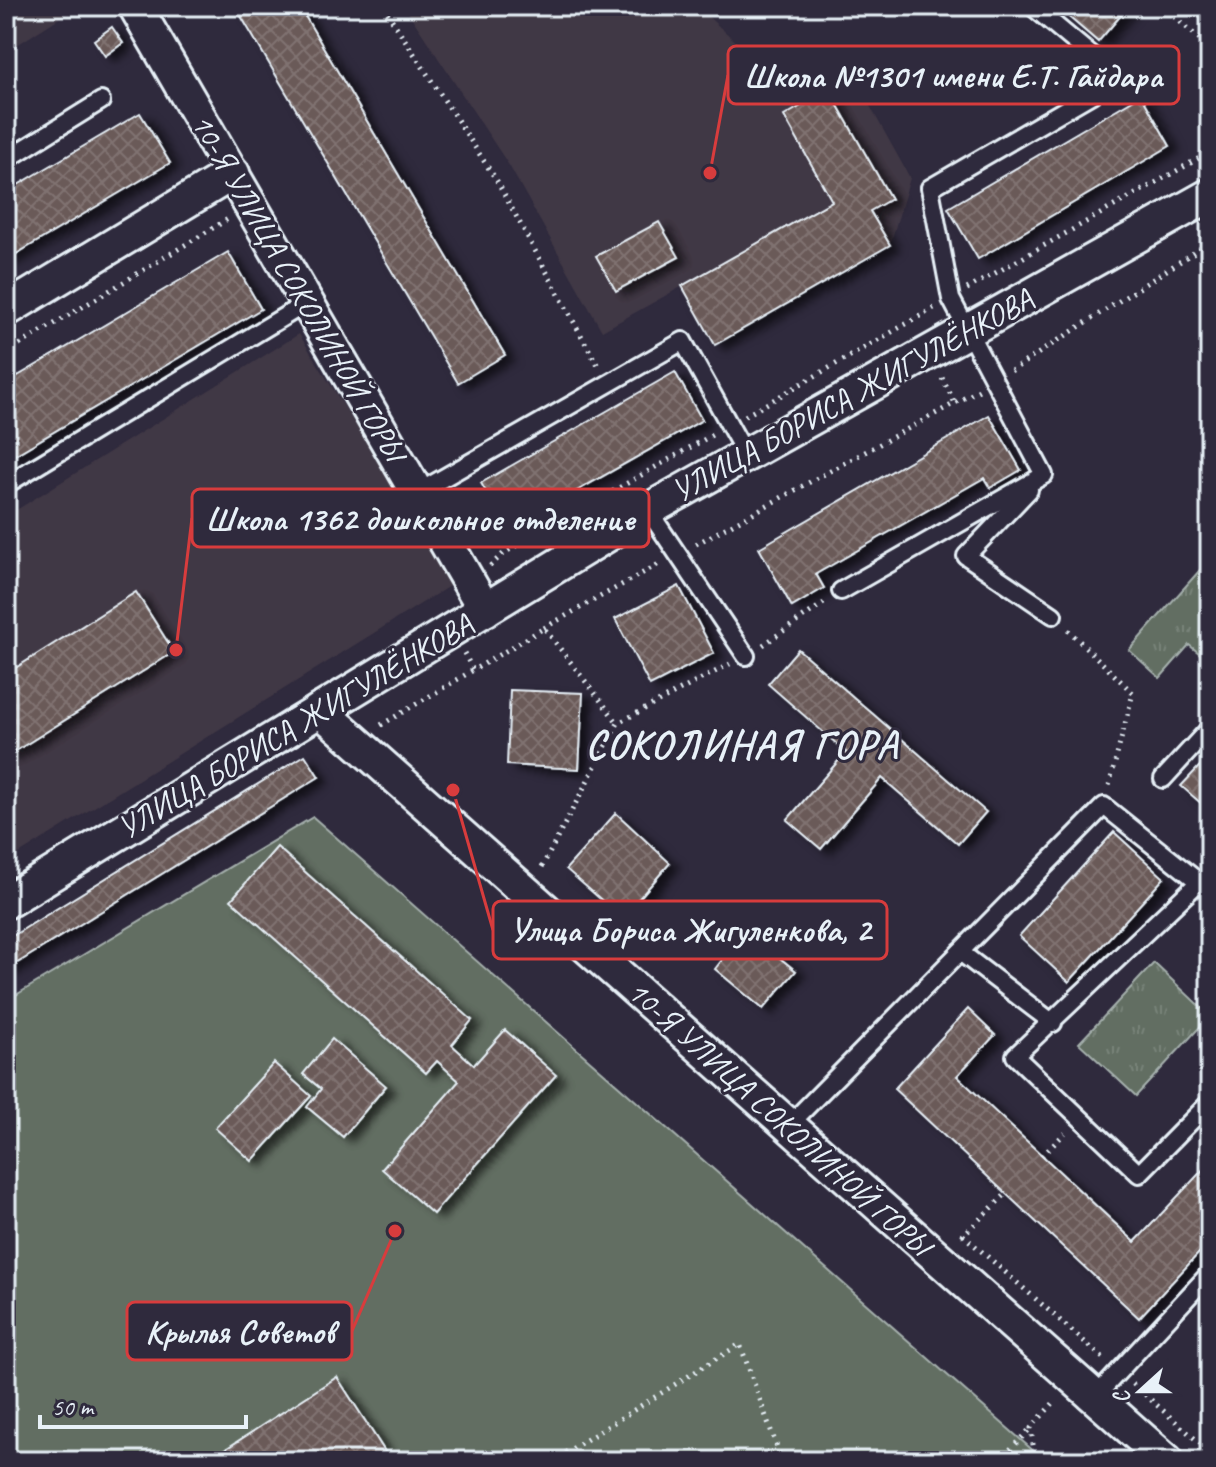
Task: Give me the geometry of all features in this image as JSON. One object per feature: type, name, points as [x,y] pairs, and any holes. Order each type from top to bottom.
[{"type":"street","name":"10-Я УЛИЦА СОКОЛИНОЙ ГОРЫ","points":[[135,6],[485,610]]},
{"type":"street","points":[[6,310],[233,173]]},
{"type":"street","name":"УЛИЦА БОРИСА ЖИГУЛЁНКОВА","points":[[6,902],[648,510],[1210,195]]},
{"type":"street","name":"10-Я УЛИЦА СОКОЛИНОЙ ГОРЫ","points":[[320,710],[1167,1461]]},
{"type":"lane","points":[[1032,6],[1092,56],[1092,94],[930,188],[951,299],[1044,475]]},
{"type":"lane","points":[[6,160],[101,101]]},
{"type":"lane","points":[[6,482],[308,302]]},
{"type":"lane","points":[[417,493],[683,341],[746,455]]},
{"type":"lane","points":[[841,591],[1044,475]]},
{"type":"lane","points":[[1044,475],[966,556],[1053,615]]},
{"type":"lane","points":[[648,510],[746,656]]},
{"type":"lane","points":[[1163,779],[1210,728]]},
{"type":"lane","points":[[788,1126],[1104,806],[1205,877],[1015,1056],[1139,1174],[1210,1102]]},
{"type":"lane","points":[[960,952],[1053,1023]]},
{"type":"lane","points":[[1095,1397],[1210,1273]]},
{"type":"path","points":[[383,6],[497,181],[608,384]]},
{"type":"path","points":[[1162,6],[1210,48]]},
{"type":"path","points":[[6,353],[236,215]]},
{"type":"path","points":[[544,628],[995,381],[1210,242]]},
{"type":"path","points":[[527,895],[618,723],[746,656],[841,591]]},
{"type":"path","points":[[1053,615],[1133,693],[1104,806]]},
{"type":"path","points":[[1042,1156],[1080,1118]]},
{"type":"path","points":[[938,1259],[1006,1194]]},
{"type":"path","points":[[963,1235],[1210,1452]]},
{"type":"path","points":[[552,1461],[740,1344],[782,1461]]},
{"type":"path","points":[[999,1461],[1058,1398]]},
{"type":"path","points":[[1031,1428],[1035,1461]]},
{"type":"shaded area","points":[[6,6],[78,6],[6,52]]},
{"type":"shaded area","points":[[404,6],[696,6],[769,71],[850,70],[910,178],[890,245],[715,345],[681,287],[602,331],[510,167]]},
{"type":"shaded area","points":[[299,334],[454,583],[6,862],[6,509],[10,514]]},
{"type":"green space","points":[[1200,570],[1210,579],[1210,662],[1189,645],[1160,678],[1129,650]]},
{"type":"green space","points":[[313,817],[1045,1461],[6,1461],[6,1001]]},
{"type":"green space","points":[[1154,963],[1210,1016],[1136,1096],[1079,1043]]},
{"type":"building","points":[[235,6],[299,6],[505,355],[458,383]]},
{"type":"building","points":[[1056,6],[1129,6],[1098,42]]},
{"type":"building","points":[[112,27],[123,43],[105,56],[94,40]]},
{"type":"building","points":[[829,90],[891,199],[870,211],[890,245],[715,345],[682,286],[832,201],[784,116]]},
{"type":"building","points":[[1141,95],[1170,146],[978,259],[948,208]]},
{"type":"building","points":[[140,113],[170,163],[6,260],[6,192]]},
{"type":"building","points":[[659,222],[679,257],[616,291],[596,256]]},
{"type":"building","points":[[228,252],[261,309],[8,459],[6,383]]},
{"type":"building","points":[[675,372],[702,420],[508,530],[481,483]]},
{"type":"building","points":[[989,415],[1021,470],[990,488],[984,478],[816,574],[824,588],[792,607],[759,548]]},
{"type":"building","points":[[679,586],[714,653],[650,686],[615,619]]},
{"type":"building","points":[[136,592],[174,652],[6,757],[6,674]]},
{"type":"building","points":[[798,649],[986,812],[958,844],[882,778],[821,849],[787,820],[846,752],[768,684]]},
{"type":"building","points":[[510,690],[583,693],[579,769],[507,765]]},
{"type":"building","points":[[305,755],[319,777],[6,970],[6,940]]},
{"type":"building","points":[[1210,755],[1210,811],[1181,786]]},
{"type":"building","points":[[616,813],[670,863],[622,918],[566,869]]},
{"type":"building","points":[[1114,832],[1164,878],[1069,982],[1019,936]]},
{"type":"building","points":[[277,847],[472,1020],[452,1045],[474,1065],[505,1030],[556,1075],[433,1214],[382,1169],[459,1081],[437,1061],[426,1073],[231,900]]},
{"type":"building","points":[[745,930],[796,971],[763,1009],[715,969]]},
{"type":"building","points":[[968,1009],[995,1035],[957,1076],[1135,1242],[1210,1162],[1210,1241],[1139,1318],[894,1089]]},
{"type":"building","points":[[332,1039],[386,1086],[343,1137],[307,1107],[321,1089],[303,1074]]},
{"type":"building","points":[[274,1063],[311,1096],[252,1161],[215,1128]]},
{"type":"building","points":[[337,1377],[391,1461],[207,1461]]},
{"type":"place","name":"Школа №1301 имени Е.Т. Гайдара","points":[[710,173]]},
{"type":"place","name":"Школа 1362 дошкольное отделение","points":[[176,650]]},
{"type":"place","name":"Улица Бориса Жигуленкова, 2","points":[[453,790]]},
{"type":"place","name":"Крылья Советов","points":[[395,1231]]},
{"type":"district","name":"СОКОЛИНАЯ ГОРА","points":[[742,745]]}]
